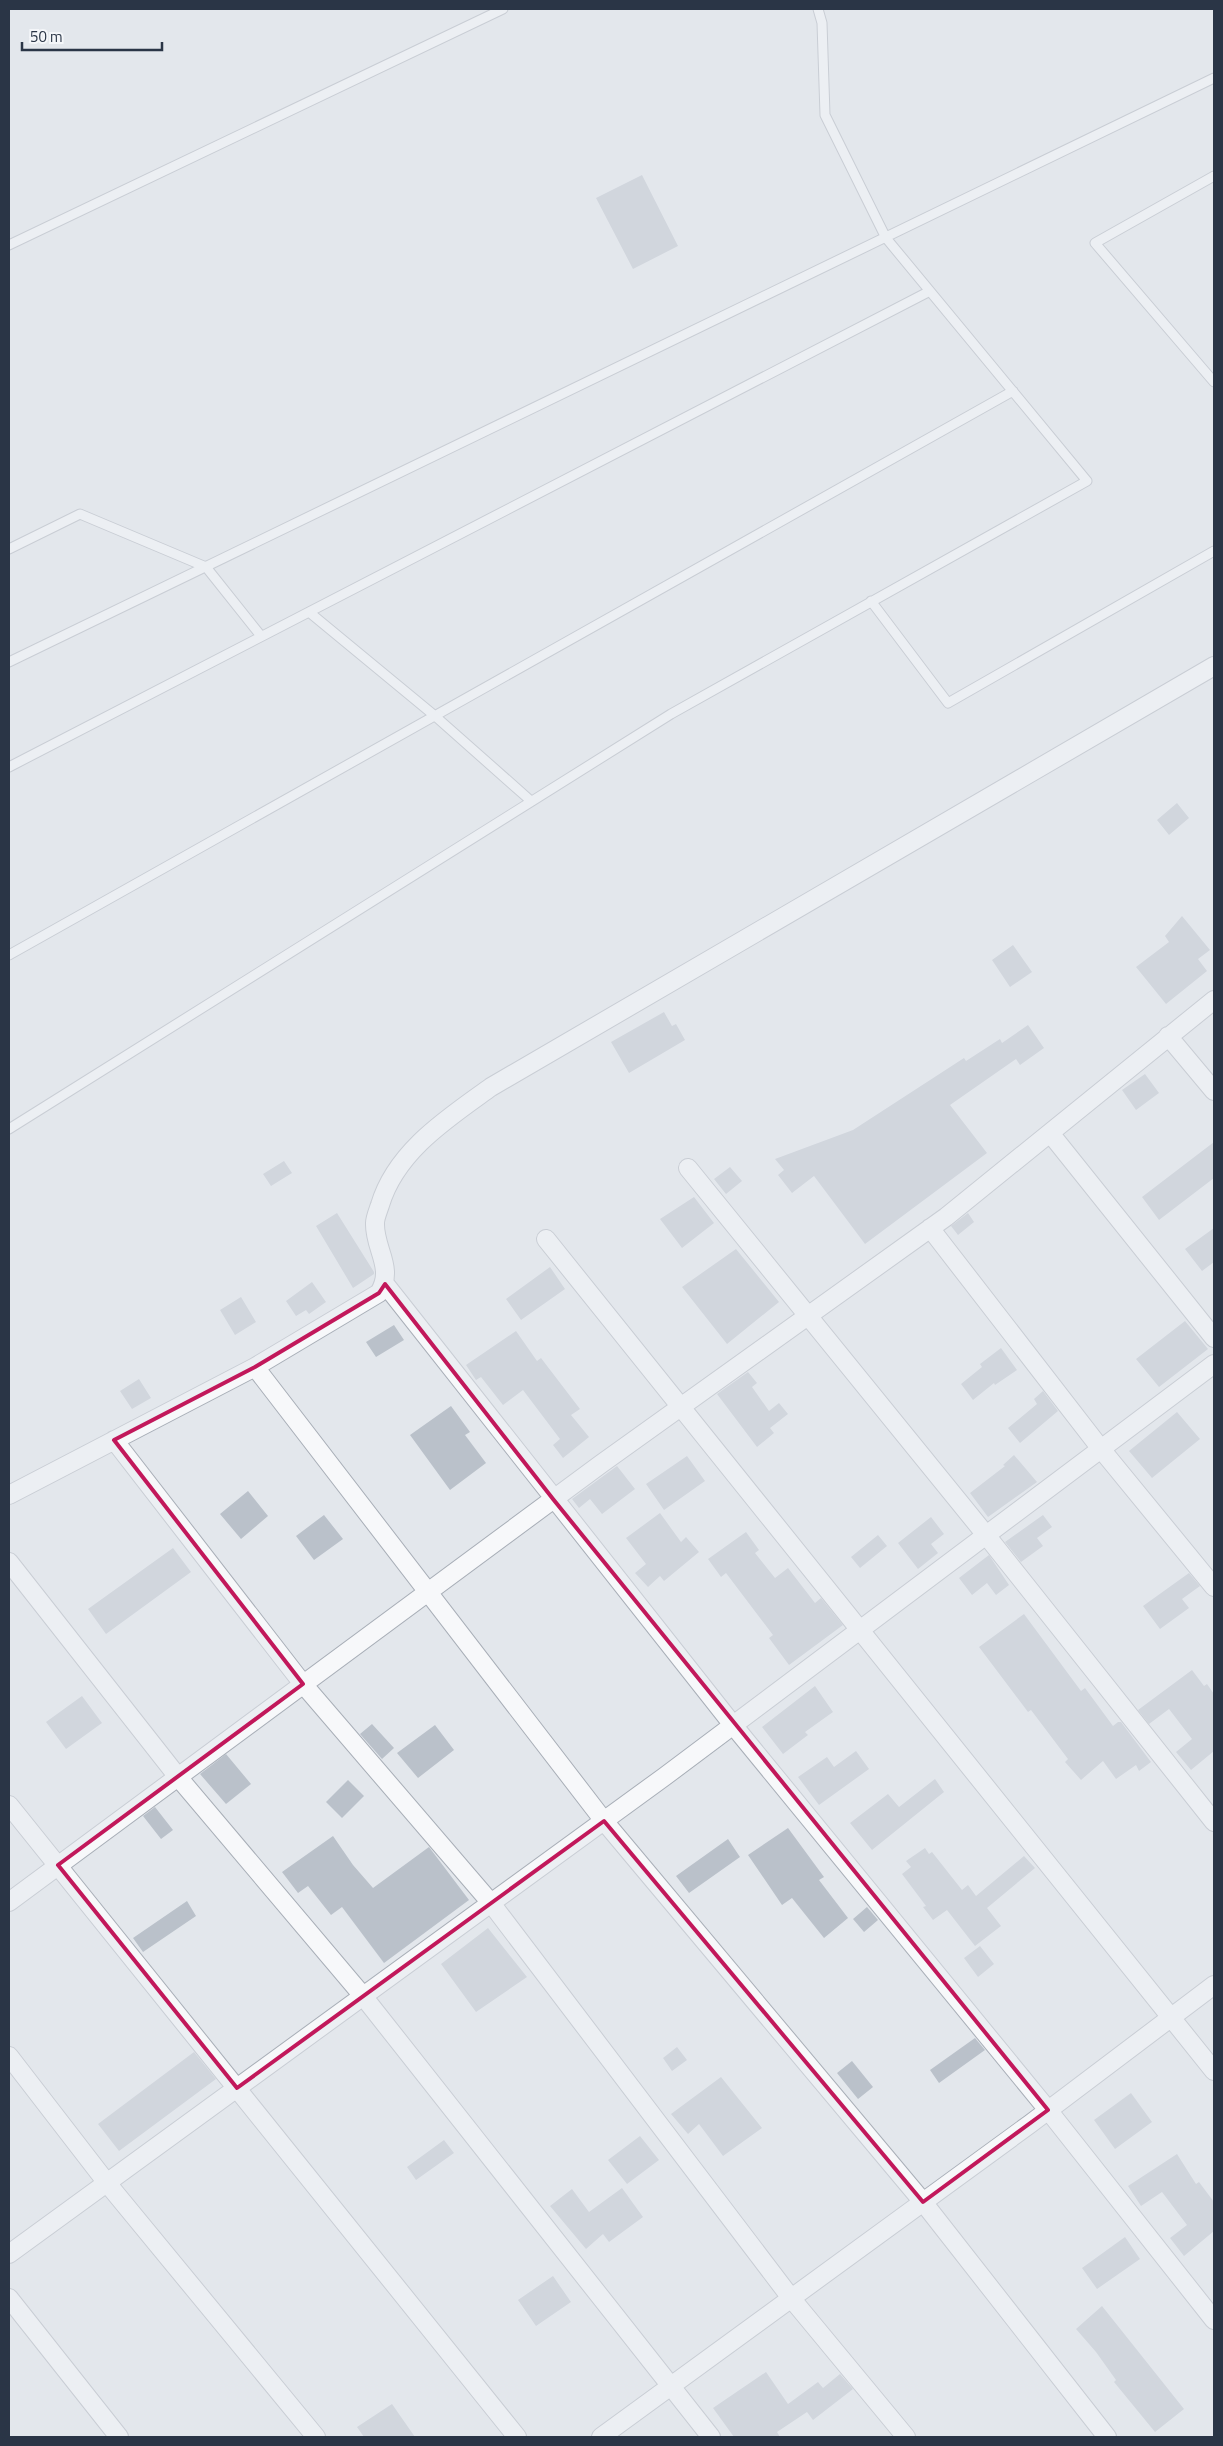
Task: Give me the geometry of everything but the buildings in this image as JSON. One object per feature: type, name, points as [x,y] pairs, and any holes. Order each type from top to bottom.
[{"type":"street","points":[[9,1495],[255,1367],[379,1293],[385,1284],[386,1269],[375,1223],[384,1189],[408,1154],[441,1123],[491,1086],[1214,666]]},
{"type":"street","points":[[9,1902],[553,1499],[930,1228],[1214,1000]]},
{"type":"street","points":[[1168,1036],[1214,1091]]},
{"type":"street","points":[[1050,1133],[1214,1338]]},
{"type":"street","points":[[688,1168],[986,1535],[1214,1822]]},
{"type":"street","points":[[930,1228],[1101,1449],[1214,1587]]},
{"type":"street","points":[[546,1239],[1214,2071]]},
{"type":"street","points":[[385,1284],[553,1499],[734,1725],[1048,2110],[1214,2320]]},
{"type":"street","points":[[9,2254],[734,1725],[1214,1364]]},
{"type":"street","points":[[255,1367],[604,1821],[923,2202],[1108,2437]]},
{"type":"street","points":[[114,1440],[303,1684],[491,1903],[791,2298],[906,2437]]},
{"type":"street","points":[[9,1562],[178,1776],[363,1996],[711,2437]]},
{"type":"street","points":[[9,1805],[518,2437]]},
{"type":"street","points":[[601,2437],[1048,2110],[1214,1985]]},
{"type":"street","points":[[9,2056],[107,2183],[316,2437]]},
{"type":"street","points":[[9,2298],[119,2437]]},
{"type":"lane","points":[[9,245],[503,9]]},
{"type":"lane","points":[[9,1129],[671,714],[1087,481],[886,238],[825,115],[822,23],[818,9]]},
{"type":"lane","points":[[9,662],[1214,78]]},
{"type":"lane","points":[[1214,176],[1094,243],[1214,382]]},
{"type":"lane","points":[[9,766],[930,291]]},
{"type":"lane","points":[[9,955],[1013,391]]},
{"type":"lane","points":[[9,549],[80,514],[206,566],[261,636]]},
{"type":"lane","points":[[871,602],[948,703],[1214,551]]},
{"type":"lane","points":[[309,612],[435,716],[531,802]]},
{"type":"highlighted area","points":[[385,1284],[553,1499],[1048,2110],[923,2202],[604,1821],[237,2088],[58,1865],[303,1684],[114,1440],[255,1367],[379,1293]]}]
